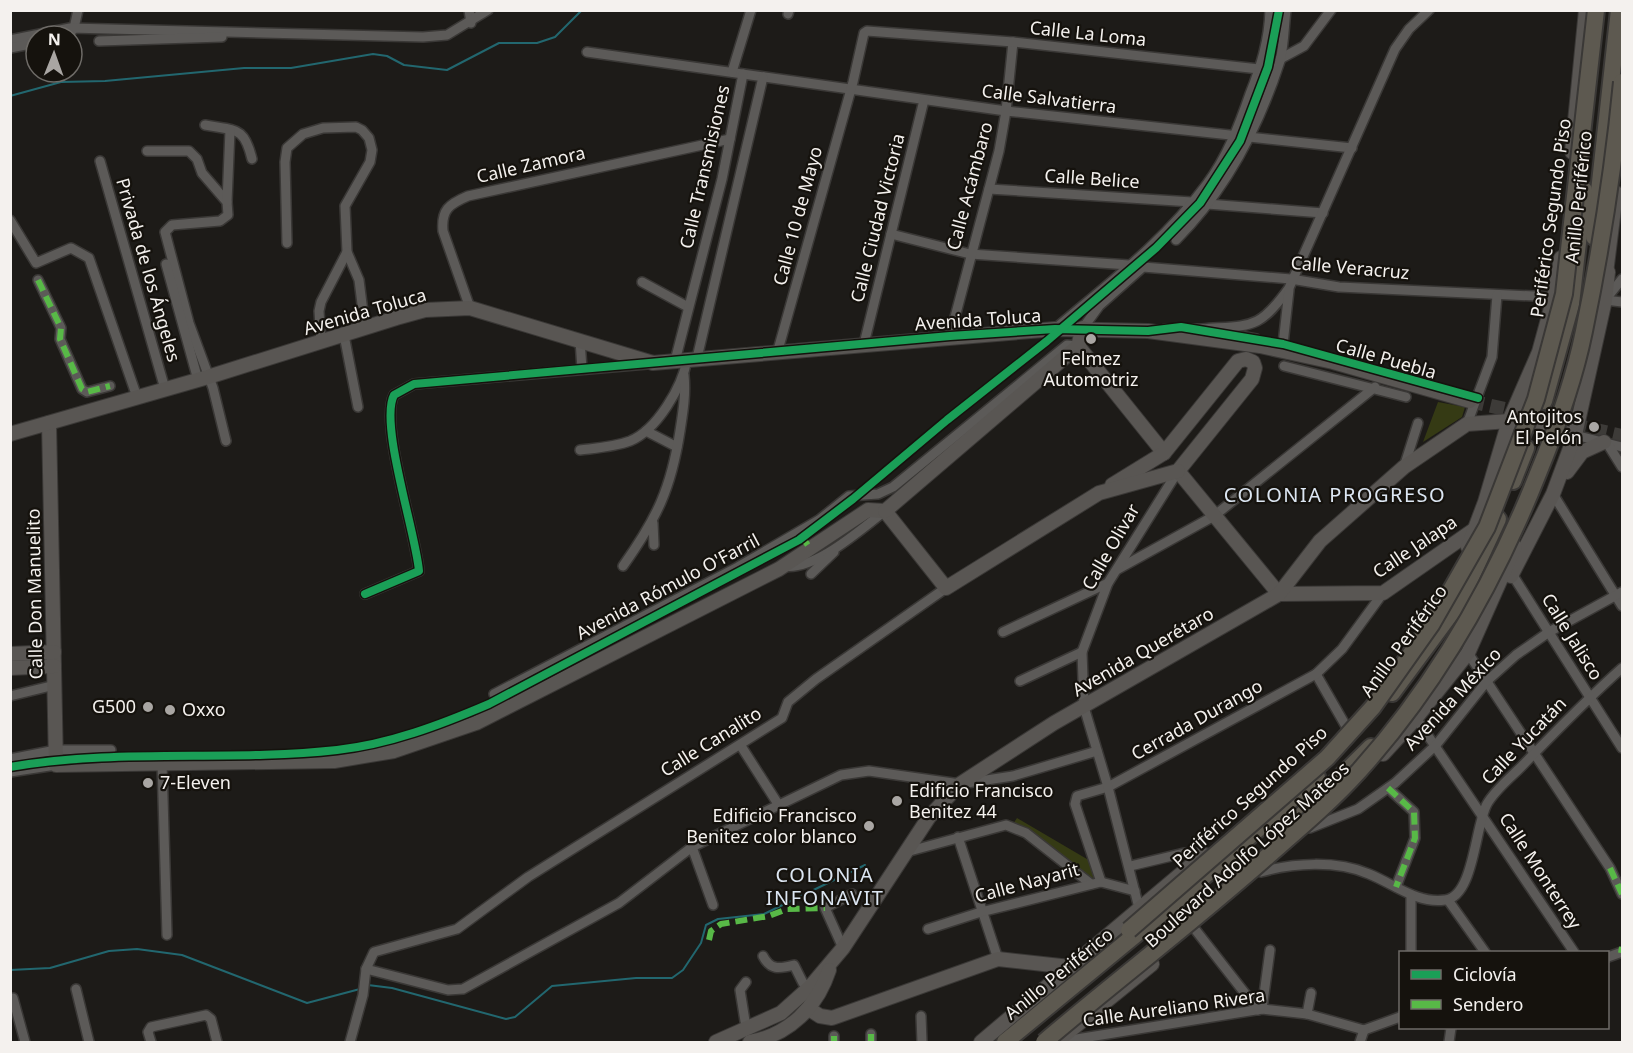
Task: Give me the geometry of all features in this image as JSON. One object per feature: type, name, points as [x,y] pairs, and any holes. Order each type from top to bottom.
[{"type":"highway","points":[[1583,39],[1595,10]]},
{"type":"highway","name":"Periférico Segundo Piso","points":[[992,1042],[1138,922],[1327,758],[1373,706],[1406,663],[1455,586],[1487,527],[1536,399],[1554,340],[1564,294],[1573,227],[1595,10]]},
{"type":"highway","name":"Anillo Periférico","points":[[1557,405],[1564,335],[1572,294],[1602,10]]},
{"type":"highway","name":"Anillo Periférico","points":[[1033,1042],[1287,829],[1370,748],[1425,681],[1471,614],[1507,537],[1557,405],[1582,326],[1590,276],[1619,10]]},
{"type":"highway","points":[[1044,1042],[1230,889],[1313,816],[1359,771],[1454,648],[1487,589],[1523,512],[1562,411],[1584,333],[1617,138],[1623,82]]},
{"type":"highway","name":"Anillo Periférico","points":[[1005,1042],[1258,832],[1340,756],[1430,645],[1460,602],[1492,533],[1540,450]]},
{"type":"highway","points":[[1168,908],[1180,874]]},
{"type":"main road","name":"Boulevard Adolfo López Mateos","points":[[981,1042],[1288,784],[1347,728],[1421,632],[1454,576],[1477,527],[1509,421],[1539,352],[1554,297],[1562,249],[1586,10]]},
{"type":"main road","points":[[1468,653],[1553,494],[1575,435],[1577,414],[1605,300],[1623,143]]},
{"type":"main road","points":[[1557,405],[1608,272]]},
{"type":"main road","name":"Avenida Toluca","points":[[10,434],[203,379],[425,310],[470,308],[653,363],[778,350],[1055,329],[1148,331]]},
{"type":"main road","points":[[1083,328],[1078,346],[1164,453]]},
{"type":"main road","name":"Calle Puebla","points":[[1148,331],[1260,346],[1333,362],[1474,400]]},
{"type":"main road","name":"Avenida Rómulo O'Farril","points":[[56,765],[334,761],[366,757],[433,739],[503,710],[784,566],[868,510],[885,511],[1078,346]]},
{"type":"main road","name":"Calle Olivar","points":[[1164,453],[1238,361],[1246,359],[1253,362],[1256,368],[1252,380],[1178,471]]},
{"type":"main road","points":[[1467,424],[1509,421],[1575,435]]},
{"type":"main road","name":"Calle Don Manuelito","points":[[49,423],[56,765]]},
{"type":"main road","name":"Avenida Querétaro","points":[[717,1042],[781,1013],[810,987],[843,948],[903,853],[929,817],[960,784],[1011,748],[1279,594],[1326,535],[1404,467],[1467,424]]},
{"type":"main road","points":[[1502,443],[1516,436],[1540,437],[1553,442],[1562,453],[1549,487],[1545,510]]},
{"type":"main road","points":[[1553,494],[1582,452],[1605,442]]},
{"type":"main road","name":"Boulevard Adolfo López Mateos","points":[[1057,1042],[1261,872],[1310,828],[1351,789],[1416,718],[1468,653],[1521,533],[1540,450]]},
{"type":"main road","name":"Calle Canalito","points":[[946,588],[1164,453]]},
{"type":"main road","points":[[1178,471],[1279,594]]},
{"type":"main road","name":"Calle Canalito","points":[[1099,493],[1178,471]]},
{"type":"main road","points":[[885,511],[946,588]]},
{"type":"main road","name":"Calle Jalapa","points":[[1279,594],[1383,593],[1477,527]]},
{"type":"main road","points":[[10,654],[54,659]]},
{"type":"main road","points":[[10,668],[54,659]]},
{"type":"main road","points":[[810,1009],[819,1016],[832,1018],[998,959],[1070,967]]},
{"type":"main road","name":"Avenida Querétaro","points":[[750,1042],[770,1039],[810,1009],[825,983],[831,962]]},
{"type":"main road","points":[[750,1028],[770,1039]]},
{"type":"street","points":[[469,10],[471,23]]},
{"type":"street","points":[[84,32],[423,37],[447,35],[471,23],[488,10]]},
{"type":"street","name":"Calle Transmisiones","points":[[686,359],[688,307],[730,139],[743,74],[732,72],[751,10]]},
{"type":"street","points":[[1055,329],[1156,242],[1208,183],[1235,136],[1260,69],[1265,52],[1270,10]]},
{"type":"street","points":[[1176,240],[1195,222],[1249,138],[1280,59],[1286,10]]},
{"type":"street","points":[[1280,59],[1304,46],[1331,10]]},
{"type":"street","points":[[1202,329],[1248,326],[1260,321],[1271,312],[1290,284],[1395,49],[1409,29],[1429,10]]},
{"type":"street","name":"Calle La Loma","points":[[850,90],[864,33],[867,32],[1013,42],[1260,69]]},
{"type":"street","points":[[99,41],[235,37],[244,33]]},
{"type":"street","name":"Calle Acámbaro","points":[[950,336],[1006,111],[1013,42]]},
{"type":"street","points":[[587,52],[732,72]]},
{"type":"street","name":"Calle Salvatierra","points":[[743,74],[1006,111],[1352,148]]},
{"type":"street","name":"Calle Transmisiones","points":[[686,359],[763,77]]},
{"type":"street","name":"Calle 10 de Mayo","points":[[778,350],[850,90]]},
{"type":"street","name":"Calle Ciudad Victoria","points":[[864,344],[924,100]]},
{"type":"street","points":[[205,125],[242,133],[247,140],[252,159]]},
{"type":"street","points":[[287,243],[285,162],[287,148],[303,134],[323,128],[356,127],[369,138],[372,150],[363,179],[348,196],[345,206],[347,252],[359,280],[365,328]]},
{"type":"street","points":[[203,379],[165,232],[172,225],[220,221],[228,215],[230,130]]},
{"type":"street","name":"Calle Zamora","points":[[470,308],[443,231],[442,220],[451,203],[468,196],[730,139]]},
{"type":"street","points":[[147,151],[189,151],[197,159],[202,173],[227,202]]},
{"type":"street","name":"Privada de los Ángeles","points":[[100,160],[165,389]]},
{"type":"street","name":"Calle Belice","points":[[988,189],[1192,202]]},
{"type":"street","points":[[1207,204],[1323,213]]},
{"type":"street","points":[[10,220],[36,263],[71,248],[89,258],[137,397]]},
{"type":"street","points":[[891,234],[970,254],[1129,265]]},
{"type":"street","points":[[321,342],[319,310],[321,302],[347,252]]},
{"type":"street","points":[[165,264],[226,441]]},
{"type":"street","name":"Calle Veracruz","points":[[1083,328],[1099,306],[1143,267],[1290,284],[1554,297]]},
{"type":"street","points":[[1605,300],[1623,279]]},
{"type":"street","points":[[38,280],[61,328],[60,339],[82,389],[87,392],[110,386]]},
{"type":"street","points":[[642,282],[688,307]]},
{"type":"street","points":[[1283,344],[1290,284]]},
{"type":"street","points":[[1467,424],[1474,400],[1492,357],[1497,295]]},
{"type":"street","points":[[1605,300],[1623,302]]},
{"type":"street","name":"Avenida Toluca","points":[[1148,331],[1181,327],[1202,329],[1283,344],[1474,400]]},
{"type":"street","points":[[344,335],[358,407]]},
{"type":"street","points":[[580,340],[582,369]]},
{"type":"street","name":"Avenida Rómulo O'Farril","points":[[503,710],[494,694],[636,622],[799,532],[849,496],[878,494],[893,487],[1067,345],[1078,346]]},
{"type":"street","points":[[623,566],[653,523],[666,496],[685,397],[686,359]]},
{"type":"street","points":[[365,594],[419,571],[398,472],[389,409],[394,395],[414,384],[653,363]]},
{"type":"street","points":[[1284,366],[1375,387],[1406,397]]},
{"type":"street","points":[[580,450],[620,444],[646,431],[684,375]]},
{"type":"street","points":[[1116,570],[1214,516],[1375,387]]},
{"type":"street","points":[[1404,467],[1418,423]]},
{"type":"street","points":[[646,431],[677,447]]},
{"type":"street","points":[[1575,435],[1623,447]]},
{"type":"street","points":[[1605,442],[1623,467]]},
{"type":"street","name":"Calle Olivar","points":[[1139,908],[1130,866],[1084,707],[1082,652],[1108,583],[1178,471]]},
{"type":"street","points":[[1553,494],[1619,593],[1623,606]]},
{"type":"street","points":[[811,574],[844,542],[885,511]]},
{"type":"street","points":[[653,523],[654,545]]},
{"type":"street","points":[[799,532],[811,550]]},
{"type":"street","points":[[784,566],[804,565],[844,542]]},
{"type":"street","name":"Calle Jalisco","points":[[1512,574],[1623,748]]},
{"type":"street","points":[[1004,632],[1108,583]]},
{"type":"street","name":"Calle Canalito","points":[[365,973],[374,952],[457,929],[528,877],[741,746],[782,718],[788,702],[816,679],[946,588]]},
{"type":"street","name":"Cerrada Durango","points":[[1096,883],[1075,800],[1077,796],[1108,787],[1316,674],[1342,649],[1383,593]]},
{"type":"street","name":"Avenida México","points":[[1310,828],[1358,809],[1388,788],[1436,745],[1487,681],[1516,655],[1549,632],[1619,593]]},
{"type":"street","points":[[1020,681],[1082,652]]},
{"type":"street","points":[[1468,653],[1610,868],[1623,894]]},
{"type":"street","name":"Calle Yucatán","points":[[1448,900],[1459,892],[1467,878],[1483,814],[1493,796],[1590,697],[1623,668]]},
{"type":"street","points":[[1316,674],[1347,728]]},
{"type":"street","points":[[10,696],[55,686]]},
{"type":"street","name":"Calle Monterrey","points":[[1416,718],[1483,814],[1573,951]]},
{"type":"street","points":[[741,746],[778,804]]},
{"type":"street","points":[[10,759],[56,750],[111,750]]},
{"type":"street","points":[[350,1042],[363,995],[365,973],[448,990],[463,989],[619,903],[692,847],[841,775],[869,771],[960,784],[1013,776],[1097,751]]},
{"type":"street","points":[[162,764],[167,935]]},
{"type":"street","name":"Avenida Rómulo O'Farril","points":[[10,772],[56,765]]},
{"type":"street","points":[[1388,788],[1414,812],[1415,838],[1396,887]]},
{"type":"street","points":[[903,853],[998,826],[1016,827],[1096,883]]},
{"type":"street","points":[[958,837],[998,959]]},
{"type":"street","points":[[692,847],[713,905]]},
{"type":"street","points":[[1130,866],[1184,853],[1206,853]]},
{"type":"street","points":[[1261,872],[1286,865],[1340,868],[1366,872],[1425,900],[1448,900],[1484,951]]},
{"type":"street","points":[[1610,868],[1623,865]]},
{"type":"street","name":"Calle Nayarit","points":[[928,929],[981,912],[1096,883],[1135,891]]},
{"type":"street","points":[[843,948],[825,908],[852,894]]},
{"type":"street","points":[[1411,894],[1411,951]]},
{"type":"street","points":[[1194,928],[1260,1010]]},
{"type":"street","points":[[1260,1010],[1270,950]]},
{"type":"street","points":[[763,956],[768,965],[774,968],[794,965],[803,983],[810,987]]},
{"type":"street","points":[[746,982],[740,990],[745,1022],[750,1028]]},
{"type":"street","points":[[76,989],[89,1042]]},
{"type":"street","points":[[1307,1014],[1311,993]]},
{"type":"street","points":[[13,998],[24,1042]]},
{"type":"street","name":"Calle Aureliano Rivera","points":[[1057,1042],[1260,1010],[1307,1014],[1364,1030]]},
{"type":"street","points":[[151,1042],[149,1029],[206,1015],[211,1018],[217,1042]]},
{"type":"street","points":[[921,1016],[922,1042]]},
{"type":"street","points":[[1360,1042],[1364,1030],[1399,1018]]},
{"type":"green space","points":[[1438,402],[1465,407],[1462,417],[1423,442]]},
{"type":"green space","points":[[1017,818],[1092,862],[1098,888],[1087,885],[1020,834],[1009,830]]},
{"type":"waterway","points":[[10,96],[61,82],[105,81],[244,68],[291,68],[373,54],[387,56],[404,65],[447,70],[499,43],[537,43],[555,37],[582,10]]},
{"type":"waterway","points":[[368,985],[392,988],[506,1019],[515,1017],[552,986],[636,978],[672,978],[683,970],[701,943],[706,925],[718,919],[764,914],[865,865]]},
{"type":"waterway","points":[[10,970],[50,968],[109,951],[137,949],[182,955],[307,1003],[360,989]]},
{"type":"tunnel","points":[[1470,401],[1622,436]]},
{"type":"marked path","points":[[38,280],[61,328],[60,339],[82,389],[87,392],[110,386]]},
{"type":"marked path","points":[[801,535],[811,550]]},
{"type":"marked path","points":[[1388,788],[1414,812],[1415,838],[1396,887]]},
{"type":"marked path","points":[[1610,868],[1622,894]]},
{"type":"marked path","points":[[709,940],[711,931],[721,924],[769,916],[787,909],[825,908]]},
{"type":"marked path","points":[[1621,953],[1622,947]]},
{"type":"marked path","points":[[871,1034],[871,1042]]},
{"type":"marked path","points":[[834,1036],[834,1042]]},
{"type":"cycle path","points":[[10,767],[92,758],[256,755],[337,750],[395,738],[489,704],[799,540],[853,499],[947,420],[1047,341],[1156,248],[1200,203],[1240,141],[1268,67],[1279,10]]},
{"type":"cycle path","points":[[365,594],[419,571],[391,429],[394,395],[414,384],[950,336],[1055,329],[1148,331],[1181,327],[1283,344],[1478,398]]},
{"type":"place","name":"Felmez Automotriz","points":[[1091,339]]},
{"type":"place","name":"Antojitos El Pelón","points":[[1594,427]]},
{"type":"place","name":"G500","points":[[148,707]]},
{"type":"place","name":"Oxxo","points":[[170,710]]},
{"type":"place","name":"7-Eleven","points":[[148,783]]},
{"type":"place","name":"Edificio Francisco Benitez 44","points":[[897,801]]},
{"type":"place","name":"Edificio Francisco Benitez color blanco","points":[[869,826]]},
{"type":"district","name":"COLONIA PROGRESO","points":[[1335,495]]},
{"type":"district","name":"COLONIA INFONAVIT","points":[[825,886]]}]
